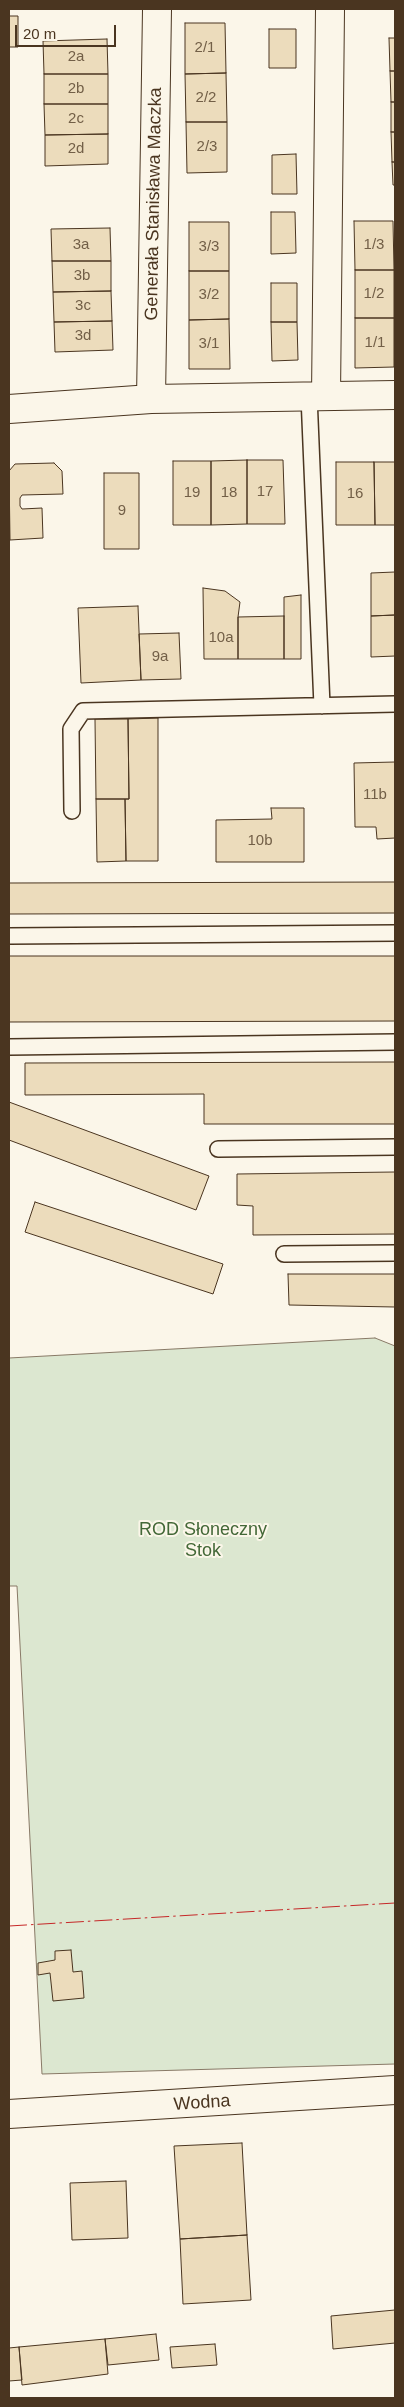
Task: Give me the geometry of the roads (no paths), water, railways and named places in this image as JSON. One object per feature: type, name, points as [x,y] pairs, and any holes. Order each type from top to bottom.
[{"type":"street","name":"Generała Stanisława Maczka","points":[[152,399],[157,9]]},
{"type":"street","points":[[318,396],[330,9]]},
{"type":"street","points":[[9,410],[152,399],[395,395]]},
{"type":"street","name":"Wodna","points":[[9,2114],[395,2090]]},
{"type":"lane","points":[[318,396],[322,706]]},
{"type":"lane","points":[[72,811],[71,729],[83,711],[395,704]]},
{"type":"lane","points":[[9,936],[395,933]]},
{"type":"lane","points":[[9,1047],[395,1042]]},
{"type":"lane","points":[[218,1148],[395,1147]]},
{"type":"lane","points":[[284,1254],[395,1253]]},
{"type":"park label","name":"ROD Słoneczny Stok","points":[[203,1540]]}]
